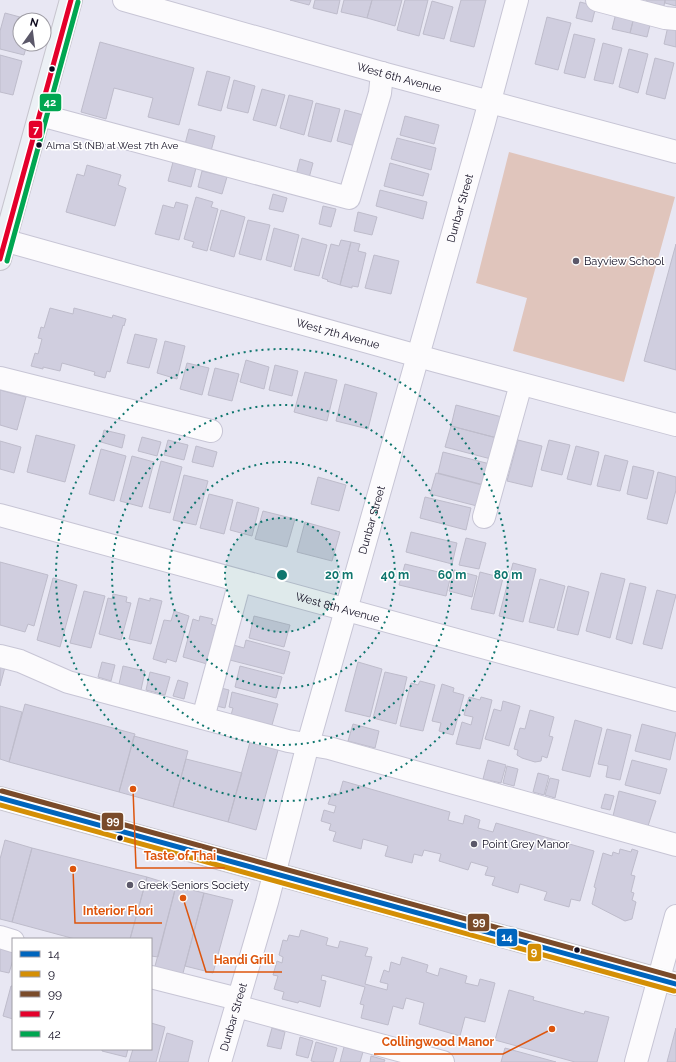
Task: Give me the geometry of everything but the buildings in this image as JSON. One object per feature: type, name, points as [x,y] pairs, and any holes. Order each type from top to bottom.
[{"type":"main road","points":[[2,246],[40,115],[71,0]]},
{"type":"main road","points":[[0,798],[667,982]]},
{"type":"street","name":"West 6th Avenue","points":[[124,0],[382,73],[676,152]]},
{"type":"street","name":"Dunbar Street","points":[[220,1062],[266,908],[308,744],[490,102],[517,0]]},
{"type":"street","points":[[597,0],[666,18],[676,19]]},
{"type":"street","points":[[40,115],[349,198],[380,93],[382,73]]},
{"type":"street","name":"West 7th Avenue","points":[[2,246],[676,425]]},
{"type":"street","points":[[0,378],[211,431]]},
{"type":"street","points":[[484,517],[521,384]]},
{"type":"street","name":"West 8th Avenue","points":[[0,515],[676,700]]},
{"type":"street","points":[[203,718],[240,581]]},
{"type":"street","points":[[0,656],[20,661],[68,682],[288,741],[329,748],[676,845]]},
{"type":"street","points":[[636,1062],[667,982],[676,916]]},
{"type":"street","points":[[0,937],[12,940]]},
{"type":"street","points":[[152,977],[443,1062]]},
{"type":"shaded area","name":"Bayview School","points":[[509,152],[675,197],[624,382],[513,351],[527,298],[476,283]]},
{"type":"transit line","name":"7","points":[[0,259],[71,0]]},
{"type":"transit line","name":"42","points":[[7,261],[78,2]]},
{"type":"transit line","name":"99","points":[[2,791],[676,977]]},
{"type":"transit line","name":"14","points":[[0,798],[676,984]]},
{"type":"transit line","name":"9","points":[[0,805],[674,991]]},
{"type":"place","name":"Alma St (NB) at West 7th Ave","points":[[39,145]]},
{"type":"place","name":"Bayview School","points":[[576,261]]},
{"type":"place","name":"Taste of Thai","points":[[133,789]]},
{"type":"place","name":"Point Grey Manor","points":[[474,844]]},
{"type":"place","name":"Interior Flori","points":[[73,869]]},
{"type":"place","name":"Greek Seniors Society","points":[[130,885]]},
{"type":"place","name":"Handi Grill","points":[[183,898]]},
{"type":"place","name":"Collingwood Manor","points":[[552,1029]]}]
